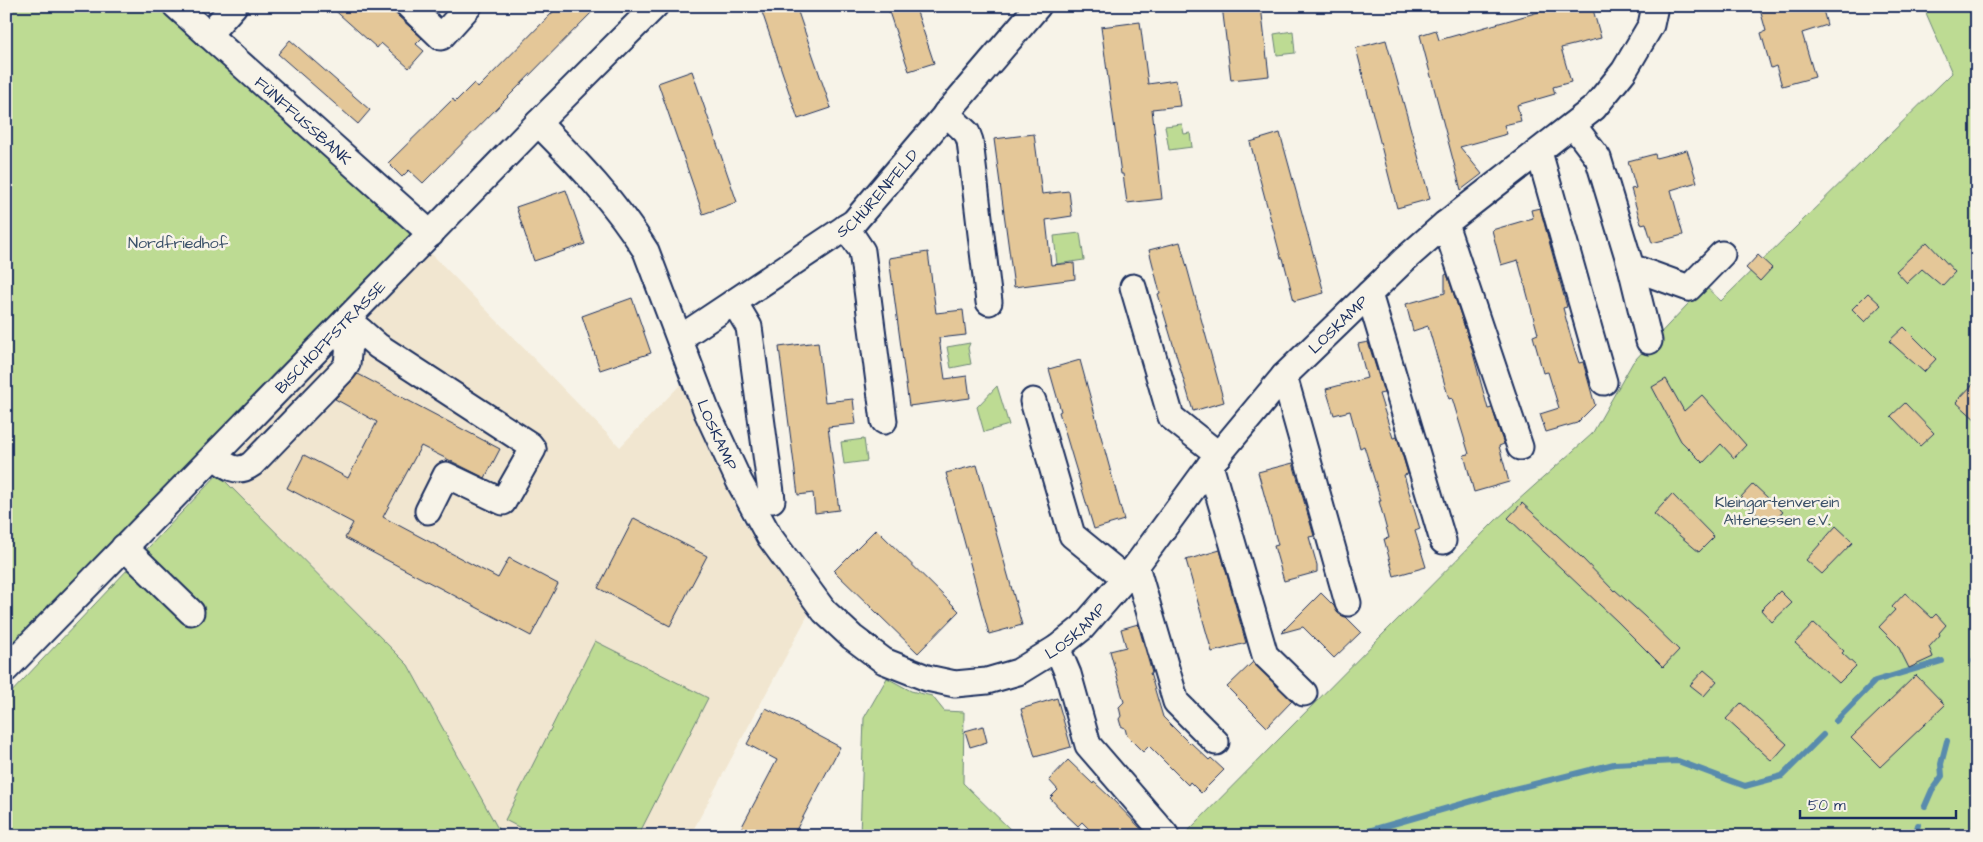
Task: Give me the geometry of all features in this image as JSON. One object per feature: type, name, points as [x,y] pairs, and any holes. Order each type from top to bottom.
[{"type":"street","name":"FÜNFFUSSBANK","points":[[176,6],[431,234]]},
{"type":"street","points":[[208,36],[234,6]]},
{"type":"street","points":[[409,6],[441,37],[470,6]]},
{"type":"street","name":"BISCHOFFSTRASSE","points":[[6,669],[214,456],[355,325],[431,234],[538,122],[655,6]]},
{"type":"street","name":"SCHÜRENFELD","points":[[680,338],[854,222],[1038,6]]},
{"type":"street","name":"LOSKAMP","points":[[538,122],[586,172],[631,227],[646,251],[707,412],[724,451],[757,516],[787,563],[824,611],[852,637],[884,661],[927,678],[955,684],[988,681],[1018,672],[1057,648],[1082,628],[1131,573],[1215,460],[1284,376],[1445,224],[1594,108],[1624,71],[1651,25],[1655,6]]},
{"type":"street","points":[[946,113],[968,133],[970,140],[989,302]]},
{"type":"street","points":[[1572,126],[1598,158],[1631,267],[1649,341]]},
{"type":"street","points":[[1539,152],[1604,382]]},
{"type":"street","points":[[1445,224],[1520,447]]},
{"type":"street","points":[[846,227],[862,251],[884,421]]},
{"type":"street","points":[[1631,267],[1689,288],[1722,254]]},
{"type":"street","points":[[1133,287],[1170,417],[1215,460],[1266,655],[1304,693]]},
{"type":"street","points":[[1369,294],[1443,541]]},
{"type":"street","points":[[734,302],[749,327],[772,500]]},
{"type":"street","points":[[214,456],[232,469],[244,469],[252,464],[343,370],[347,364],[349,344],[355,325],[384,350],[534,449],[503,502],[446,475],[428,511]]},
{"type":"street","points":[[1284,376],[1348,603]]},
{"type":"street","points":[[1034,401],[1072,535],[1131,573],[1176,702],[1216,742]]},
{"type":"street","points":[[124,547],[157,595],[191,612]]},
{"type":"street","points":[[1057,648],[1068,674],[1088,745],[1165,834]]},
{"type":"shaded area","points":[[425,247],[620,447],[682,383],[712,458],[742,519],[788,586],[810,611],[690,836],[502,836],[408,665],[218,474],[339,344]]},
{"type":"green space","name":"Nordfriedhof","points":[[6,6],[169,6],[423,234],[6,667]]},
{"type":"green space","name":"Kleingartenverein Altenessen e.V.","points":[[1923,6],[1977,6],[1977,836],[1183,836],[1496,520],[1592,434],[1633,362],[1705,286],[1721,301],[1952,73]]},
{"type":"green space","points":[[1293,31],[1295,53],[1277,55],[1274,34]]},
{"type":"green space","points":[[1182,124],[1184,134],[1190,133],[1192,147],[1169,150],[1165,126]]},
{"type":"green space","points":[[1080,233],[1084,260],[1057,264],[1054,236]]},
{"type":"green space","points":[[970,343],[968,348],[971,364],[951,368],[947,347]]},
{"type":"green space","points":[[997,386],[1009,425],[984,432],[977,407]]},
{"type":"green space","points":[[864,439],[867,461],[844,464],[841,442]]},
{"type":"green space","points":[[218,474],[408,665],[502,836],[6,836],[6,698]]},
{"type":"green space","points":[[595,641],[708,698],[638,836],[536,836],[505,820]]},
{"type":"green space","points":[[887,678],[911,691],[932,696],[944,711],[964,712],[963,783],[1017,836],[860,836],[864,718]]},
{"type":"building","points":[[330,6],[387,6],[422,38],[416,44],[424,51],[409,68],[381,43],[377,48]]},
{"type":"building","points":[[559,6],[598,6],[423,183],[409,170],[402,177],[388,163],[453,99],[455,102],[474,83],[478,88]]},
{"type":"building","points":[[760,6],[796,6],[831,108],[798,119]]},
{"type":"building","points":[[887,6],[915,6],[934,63],[909,71]]},
{"type":"building","points":[[1222,6],[1261,6],[1269,76],[1231,80]]},
{"type":"building","points":[[1560,6],[1592,6],[1601,38],[1561,48],[1571,82],[1553,87],[1555,94],[1517,105],[1521,121],[1504,125],[1507,134],[1460,147],[1482,174],[1461,190],[1420,35],[1436,30],[1439,40]]},
{"type":"building","points":[[1759,6],[1822,6],[1827,25],[1802,33],[1815,77],[1782,86],[1776,66],[1771,68],[1761,33],[1766,31]]},
{"type":"building","points":[[1140,22],[1148,84],[1176,80],[1180,106],[1152,109],[1162,199],[1127,203],[1123,174],[1121,174],[1101,27]]},
{"type":"building","points":[[290,40],[370,110],[358,124],[278,54]]},
{"type":"building","points":[[1386,40],[1430,199],[1397,208],[1356,48]]},
{"type":"building","points":[[692,71],[737,202],[703,214],[658,83]]},
{"type":"building","points":[[1280,133],[1324,293],[1294,301],[1250,142]]},
{"type":"building","points":[[1034,134],[1042,194],[1069,191],[1072,216],[1046,220],[1051,265],[1074,263],[1075,279],[1014,287],[994,139]]},
{"type":"building","points":[[1687,150],[1697,182],[1671,190],[1683,235],[1652,243],[1646,223],[1641,224],[1631,189],[1636,188],[1628,161],[1655,154],[1656,158]]},
{"type":"building","points":[[566,190],[585,244],[534,261],[516,207]]},
{"type":"building","points":[[1540,208],[1567,307],[1563,308],[1573,345],[1579,363],[1583,362],[1595,405],[1577,423],[1546,432],[1540,414],[1559,408],[1548,372],[1543,373],[1533,336],[1538,334],[1518,260],[1501,265],[1492,230],[1533,218],[1531,210]]},
{"type":"building","points":[[1180,242],[1224,402],[1193,411],[1158,294],[1160,293],[1149,250]]},
{"type":"building","points":[[1927,242],[1955,272],[1942,286],[1922,269],[1907,283],[1896,271]]},
{"type":"building","points":[[928,252],[936,313],[963,310],[966,335],[939,338],[945,379],[967,376],[970,398],[909,406],[889,258]]},
{"type":"building","points":[[1758,255],[1772,268],[1760,281],[1746,268]]},
{"type":"building","points":[[1447,274],[1471,346],[1488,409],[1492,408],[1504,444],[1499,446],[1509,482],[1474,492],[1464,455],[1469,454],[1452,398],[1449,399],[1428,326],[1413,331],[1406,304],[1445,293],[1445,275]]},
{"type":"building","points":[[1868,293],[1881,305],[1865,322],[1852,309]]},
{"type":"building","points":[[632,298],[651,353],[600,370],[582,316]]},
{"type":"building","points":[[1904,327],[1936,359],[1924,372],[1889,341]]},
{"type":"building","points":[[818,342],[825,402],[853,399],[856,424],[828,427],[839,510],[815,513],[813,493],[798,495],[779,347]]},
{"type":"building","points":[[1368,342],[1384,393],[1379,394],[1393,438],[1397,437],[1408,474],[1404,475],[1420,529],[1415,531],[1426,567],[1394,576],[1384,539],[1389,538],[1379,501],[1381,501],[1364,446],[1360,448],[1350,411],[1334,415],[1326,389],[1367,378],[1358,344]]},
{"type":"building","points":[[1080,360],[1124,520],[1094,529],[1059,412],[1061,411],[1049,369]]},
{"type":"building","points":[[358,374],[500,449],[485,478],[421,446],[383,517],[498,578],[509,558],[558,584],[531,636],[345,538],[353,523],[287,488],[304,455],[348,478],[377,422],[335,399]]},
{"type":"building","points":[[1666,379],[1684,411],[1702,395],[1746,445],[1734,458],[1721,444],[1703,463],[1681,441],[1652,387]]},
{"type":"building","points":[[1977,380],[1977,421],[1956,402]]},
{"type":"building","points":[[1905,403],[1934,433],[1920,446],[1891,416]]},
{"type":"building","points":[[1293,463],[1314,536],[1309,537],[1317,565],[1317,572],[1284,581],[1274,546],[1278,545],[1258,472]]},
{"type":"building","points":[[977,465],[1022,625],[989,634],[946,473]]},
{"type":"building","points":[[1753,484],[1783,512],[1769,525],[1740,498]]},
{"type":"building","points":[[1672,494],[1714,537],[1699,552],[1654,514]]},
{"type":"building","points":[[1522,503],[1679,650],[1663,667],[1508,518]]},
{"type":"building","points":[[634,518],[707,556],[670,626],[598,588]]},
{"type":"building","points":[[1836,526],[1853,542],[1822,574],[1806,560]]},
{"type":"building","points":[[876,529],[959,611],[918,653],[834,571]]},
{"type":"building","points":[[1220,550],[1246,643],[1212,652],[1186,560]]},
{"type":"building","points":[[1780,591],[1792,603],[1772,622],[1761,610]]},
{"type":"building","points":[[1321,593],[1338,613],[1346,617],[1361,632],[1334,658],[1303,627],[1281,633]]},
{"type":"building","points":[[1905,593],[1932,618],[1936,614],[1946,625],[1929,647],[1933,657],[1909,668],[1898,646],[1879,627],[1895,610],[1892,607]]},
{"type":"building","points":[[1814,623],[1844,651],[1842,653],[1856,666],[1839,683],[1795,643]]},
{"type":"building","points":[[1138,624],[1163,717],[1189,743],[1209,760],[1211,758],[1224,770],[1201,793],[1190,782],[1188,785],[1149,746],[1143,752],[1127,736],[1125,728],[1121,726],[1119,707],[1124,702],[1110,651],[1126,647],[1121,629]]},
{"type":"building","points":[[1253,662],[1292,701],[1267,727],[1227,687]]},
{"type":"building","points":[[1704,670],[1717,681],[1704,696],[1690,685]]},
{"type":"building","points":[[1916,675],[1945,705],[1880,767],[1851,738]]},
{"type":"building","points":[[1057,698],[1071,747],[1035,757],[1021,709]]},
{"type":"building","points":[[1741,703],[1787,744],[1772,761],[1726,719]]},
{"type":"building","points":[[766,708],[840,747],[793,836],[737,836],[777,760],[747,744]]},
{"type":"building","points":[[983,726],[987,742],[970,747],[965,731]]},
{"type":"building","points":[[1068,760],[1110,797],[1148,836],[1096,836],[1082,822],[1078,826],[1061,810],[1050,798],[1058,790],[1049,780]]},
{"type":"waterway","points":[[1974,661],[1977,655]]},
{"type":"waterway","points":[[1836,721],[1875,681],[1942,661]]},
{"type":"waterway","points":[[1351,836],[1514,789],[1614,764],[1678,761],[1745,786],[1782,776],[1823,735]]},
{"type":"waterway","points":[[1925,806],[1932,790],[1942,776],[1941,764],[1947,741]]},
{"type":"waterway","points":[[1915,836],[1918,825]]}]
